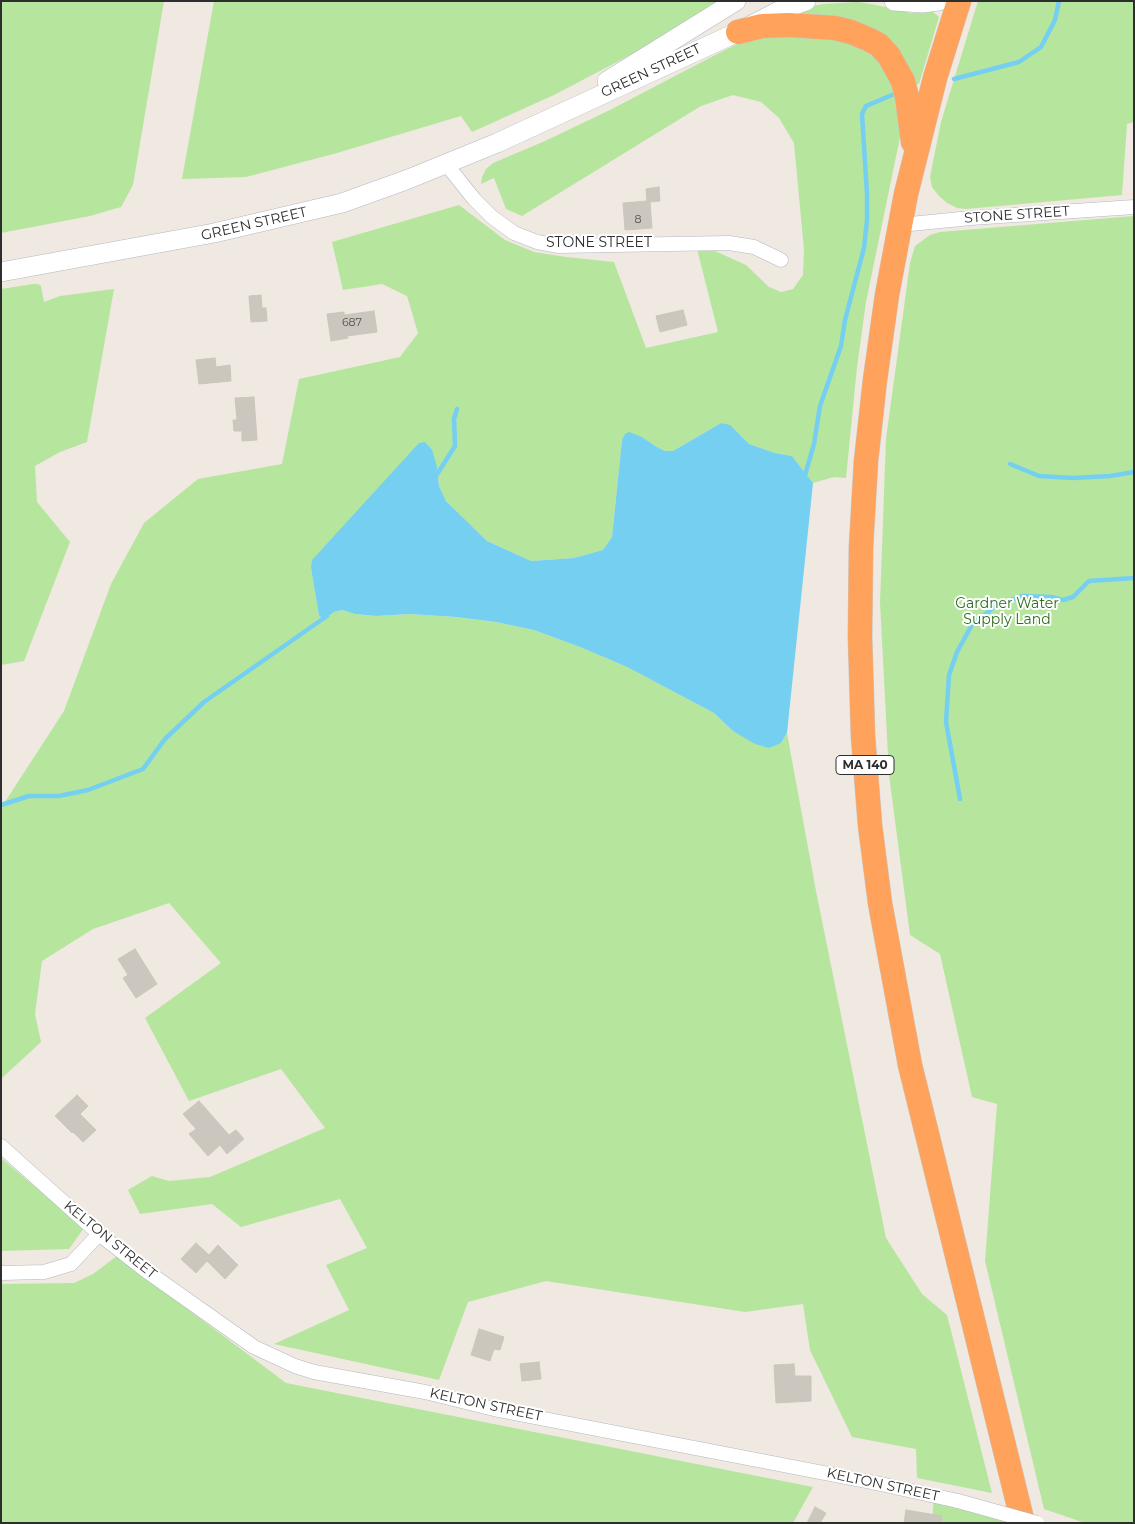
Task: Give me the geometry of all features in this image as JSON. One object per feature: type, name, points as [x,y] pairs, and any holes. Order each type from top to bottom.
[{"type":"highway","name":"MA 140","points":[[959,1],[935,78],[915,158],[887,295],[875,380],[863,511],[860,592],[861,687],[870,825],[884,930],[910,1065],[1023,1523]]},
{"type":"highway","points":[[738,32],[776,24],[827,27],[851,32],[879,45],[889,56],[903,81],[908,97],[915,158]]},
{"type":"street","name":"GREEN STREET","points":[[497,143],[571,102],[736,1]]},
{"type":"street","name":"GREEN STREET","points":[[1,272],[214,233],[300,214],[374,192],[497,143],[738,32],[783,9],[806,1]]},
{"type":"street","points":[[894,1],[922,4],[939,1]]},
{"type":"street","name":"STONE STREET","points":[[446,164],[492,218],[514,233],[536,242],[559,246],[729,243],[754,247],[781,260]]},
{"type":"street","name":"STONE STREET","points":[[900,225],[971,218],[1134,207]]},
{"type":"street","name":"KELTON STREET","points":[[1,1146],[100,1234],[145,1270],[254,1347],[304,1370],[426,1392],[498,1410],[883,1484],[958,1501],[1037,1523]]},
{"type":"street","points":[[1,1273],[44,1272],[71,1264],[100,1234]]},
{"type":"green space","points":[[1,1],[164,1],[133,185],[121,207],[90,216],[1,233]]},
{"type":"green space","points":[[214,1],[723,1],[634,53],[556,94],[472,132],[461,116],[337,153],[246,177],[182,179]]},
{"type":"green space","points":[[978,1],[1134,1],[1134,122],[1127,124],[1122,195],[966,209],[957,208],[947,203],[932,187],[930,177],[941,122]]},
{"type":"green space","points":[[858,2],[911,13],[933,12],[939,17],[919,84],[913,84],[908,70],[796,17],[795,11],[804,7]]},
{"type":"green space","points":[[766,36],[831,38],[851,43],[875,57],[891,73],[904,118],[866,302],[857,367],[846,478],[834,477],[813,483],[792,456],[775,453],[749,444],[730,426],[721,423],[673,451],[665,451],[642,437],[622,440],[612,537],[603,550],[575,558],[531,561],[487,541],[446,501],[439,486],[437,467],[311,568],[319,616],[325,619],[334,612],[342,610],[355,614],[376,616],[409,614],[456,617],[496,622],[534,630],[627,667],[714,713],[733,731],[781,743],[787,733],[816,891],[886,1238],[922,1294],[947,1315],[992,1493],[917,1478],[916,1449],[852,1437],[810,1350],[803,1304],[745,1312],[546,1281],[468,1302],[439,1380],[274,1344],[349,1310],[326,1265],[367,1248],[340,1199],[241,1227],[212,1204],[140,1214],[128,1190],[152,1176],[169,1181],[210,1177],[325,1128],[281,1069],[189,1101],[145,1018],[221,963],[169,903],[93,929],[42,961],[35,1014],[41,1042],[1,1079],[1,808],[64,711],[111,584],[144,523],[198,479],[282,464],[299,379],[400,357],[418,333],[407,296],[382,284],[343,290],[332,242],[459,205],[505,240],[534,252],[614,262],[646,348],[718,332],[697,249],[715,251],[746,265],[769,287],[781,292],[793,289],[803,275],[804,250],[794,143],[779,118],[761,102],[733,95],[701,106],[522,216],[506,209],[494,178],[481,184],[482,177],[486,169],[493,163],[610,110],[735,45]]},
{"type":"green space","name":"Gardner Water Supply Land","points":[[1134,216],[1134,1523],[1085,1523],[1044,1509],[985,1261],[997,1104],[972,1097],[940,954],[910,935],[889,775],[880,602],[886,439],[910,263],[915,246],[930,235],[940,232]]},
{"type":"green space","points":[[33,284],[41,286],[44,302],[60,296],[114,289],[87,442],[60,452],[35,466],[37,502],[70,542],[24,661],[1,665],[1,289]]},
{"type":"green space","points":[[1,1158],[84,1228],[69,1249],[1,1251]]},
{"type":"green space","points":[[117,1256],[286,1383],[813,1487],[793,1523],[1,1523],[1,1284],[74,1283],[93,1274]]},
{"type":"green space","points":[[934,1495],[1002,1513],[1004,1523],[932,1523]]},
{"type":"water","points":[[721,423],[730,425],[749,444],[775,453],[792,456],[813,483],[787,733],[781,743],[769,748],[755,744],[733,731],[714,713],[627,667],[534,630],[496,622],[456,617],[409,614],[376,616],[355,614],[342,610],[334,612],[325,619],[319,616],[311,568],[312,560],[419,443],[425,442],[432,450],[437,467],[439,486],[446,501],[487,541],[531,561],[574,558],[603,550],[612,537],[622,440],[625,434],[629,432],[642,437],[665,451],[673,451]]},
{"type":"building","points":[[659,187],[660,201],[650,202],[652,228],[625,230],[623,203],[647,201],[646,189]]},
{"type":"building","points":[[261,295],[262,308],[266,308],[267,321],[251,322],[249,296]]},
{"type":"building","points":[[683,310],[687,325],[660,332],[656,316]]},
{"type":"building","points":[[374,311],[377,332],[347,336],[348,338],[331,341],[327,314],[344,312],[344,315]]},
{"type":"building","points":[[215,358],[216,367],[230,365],[231,381],[199,384],[196,360]]},
{"type":"building","points":[[254,397],[257,440],[242,441],[242,431],[234,431],[233,420],[237,420],[235,398]]},
{"type":"building","points":[[135,949],[157,984],[136,998],[123,978],[128,975],[118,959]]},
{"type":"building","points":[[77,1095],[88,1106],[80,1114],[96,1130],[83,1142],[55,1116]]},
{"type":"building","points":[[199,1101],[229,1135],[236,1130],[244,1139],[227,1154],[220,1145],[208,1156],[189,1134],[196,1129],[183,1114]]},
{"type":"building","points":[[196,1243],[209,1255],[218,1245],[238,1265],[225,1279],[207,1261],[196,1273],[181,1259]]},
{"type":"building","points":[[479,1329],[504,1337],[500,1350],[494,1349],[490,1361],[471,1355]]},
{"type":"building","points":[[539,1362],[541,1379],[522,1381],[520,1364]]},
{"type":"building","points":[[794,1364],[795,1376],[811,1376],[811,1401],[776,1403],[774,1365]]},
{"type":"building","points":[[815,1507],[826,1513],[820,1523],[807,1523]]},
{"type":"building","points":[[906,1510],[942,1516],[941,1523],[904,1523]]},
{"type":"waterway","points":[[954,79],[1019,62],[1041,47],[1055,20],[1059,1]]},
{"type":"waterway","points":[[805,475],[814,444],[820,406],[841,346],[845,320],[864,248],[867,194],[862,114],[866,106],[892,95]]},
{"type":"waterway","points":[[436,476],[455,446],[454,419],[457,409]]},
{"type":"waterway","points":[[1010,464],[1039,476],[1073,478],[1110,476],[1134,472]]},
{"type":"waterway","points":[[960,799],[946,722],[949,675],[957,652],[973,623],[999,604],[1023,596],[1051,597],[1063,600],[1073,597],[1089,581],[1134,578]]},
{"type":"waterway","points":[[1,805],[29,796],[59,796],[88,790],[143,769],[165,739],[204,702],[327,616]]}]
